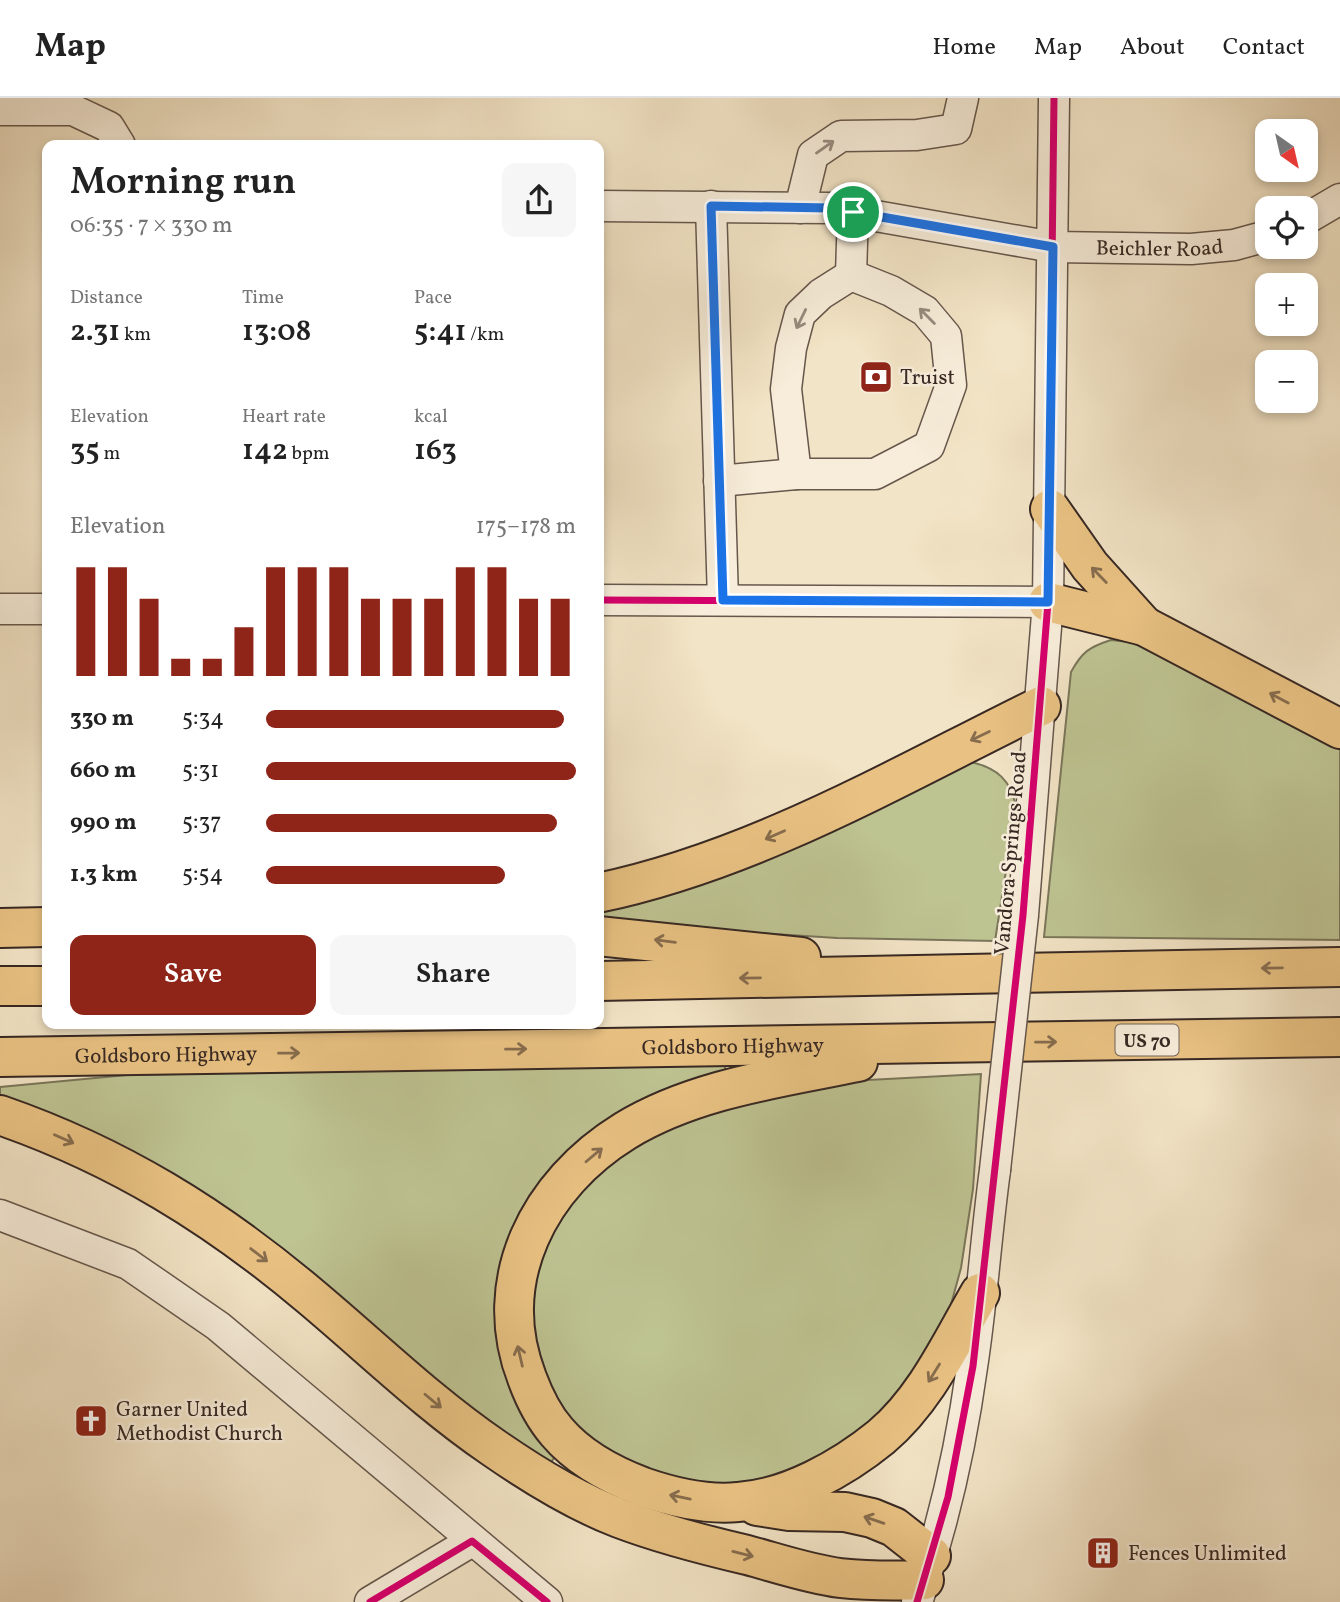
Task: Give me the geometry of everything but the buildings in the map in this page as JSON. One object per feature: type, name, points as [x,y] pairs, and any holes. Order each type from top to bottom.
[{"type":"main road","points":[[1050,509],[1090,566],[1144,626]]},
{"type":"main road","points":[[1048,602],[1144,626],[1340,729]]},
{"type":"main road","points":[[604,892],[641,883],[761,842],[1041,706]]},
{"type":"main road","points":[[0,928],[42,927]]},
{"type":"main road","points":[[604,936],[642,938],[952,974]]},
{"type":"main road","points":[[604,981],[1340,967]]},
{"type":"main road","points":[[0,986],[42,986]]},
{"type":"main road","name":"Goldsboro Highway","points":[[0,1057],[1340,1037]]},
{"type":"main road","points":[[0,1115],[43,1130],[116,1162],[184,1202],[261,1256],[451,1416],[493,1448],[557,1488],[618,1517],[680,1539],[848,1590],[883,1581],[924,1580],[894,1527],[872,1518],[845,1512],[789,1511],[739,1502],[699,1501],[659,1492],[619,1478],[588,1460],[558,1433],[534,1398],[520,1361],[513,1319],[516,1278],[527,1241],[542,1211],[566,1181],[593,1154],[624,1132],[656,1115],[730,1089],[954,1043]]},
{"type":"main road","points":[[739,1502],[811,1482],[844,1463],[881,1436],[911,1406],[934,1374],[980,1293]]},
{"type":"street","points":[[800,208],[813,155],[841,136],[917,135],[956,129],[963,98]]},
{"type":"street","name":"Vandora Springs Road","points":[[924,1580],[948,1497],[973,1366],[1023,915],[1048,602],[1054,98]]},
{"type":"street","points":[[0,110],[73,110],[108,127],[117,140]]},
{"type":"street","points":[[1318,212],[1340,199]]},
{"type":"street","name":"Beichler Road","points":[[604,206],[830,208],[1053,247],[1191,249],[1234,245],[1255,239]]},
{"type":"street","points":[[711,206],[723,600]]},
{"type":"street","points":[[851,275],[853,212]]},
{"type":"street","points":[[719,481],[796,474],[875,474],[929,446],[951,384],[946,336],[925,311],[891,291],[851,275]]},
{"type":"street","points":[[796,474],[786,389],[790,348],[800,314],[821,294],[851,275]]},
{"type":"street","points":[[604,600],[1048,602]]},
{"type":"street","points":[[0,610],[42,608]]},
{"type":"street","points":[[0,1215],[128,1264],[218,1326],[547,1602]]},
{"type":"street","points":[[370,1602],[472,1541]]},
{"type":"green space","points":[[1111,640],[1150,647],[1340,746],[1340,940],[1044,937],[1071,672],[1087,651]]},
{"type":"green space","points":[[971,762],[988,768],[1001,777],[1011,789],[1014,798],[1016,807],[995,941],[837,938],[604,923],[604,902]]},
{"type":"green space","points":[[725,1063],[725,1077],[690,1088],[508,1250],[558,1452],[546,1470],[0,1098],[0,1087],[127,1075]]},
{"type":"green space","points":[[981,1074],[973,1189],[961,1268],[947,1319],[878,1424],[775,1482],[693,1487],[615,1461],[558,1409],[529,1347],[533,1259],[595,1169],[666,1125],[806,1088],[868,1080]]},
{"type":"cycle path","points":[[917,1602],[948,1497],[973,1366],[1023,915],[1048,602],[1054,98]]},
{"type":"cycle path","points":[[604,600],[1048,602]]},
{"type":"cycle path","points":[[370,1602],[472,1541],[547,1602]]},
{"type":"place","name":"Truist","points":[[876,377]]},
{"type":"place","name":"Garner United Methodist Church","points":[[91,1421]]},
{"type":"place","name":"Fences Unlimited","points":[[1103,1553]]},
{"type":"route","points":[[711,206],[830,208],[853,212],[1053,247],[1048,602],[723,600],[711,206]]}]
